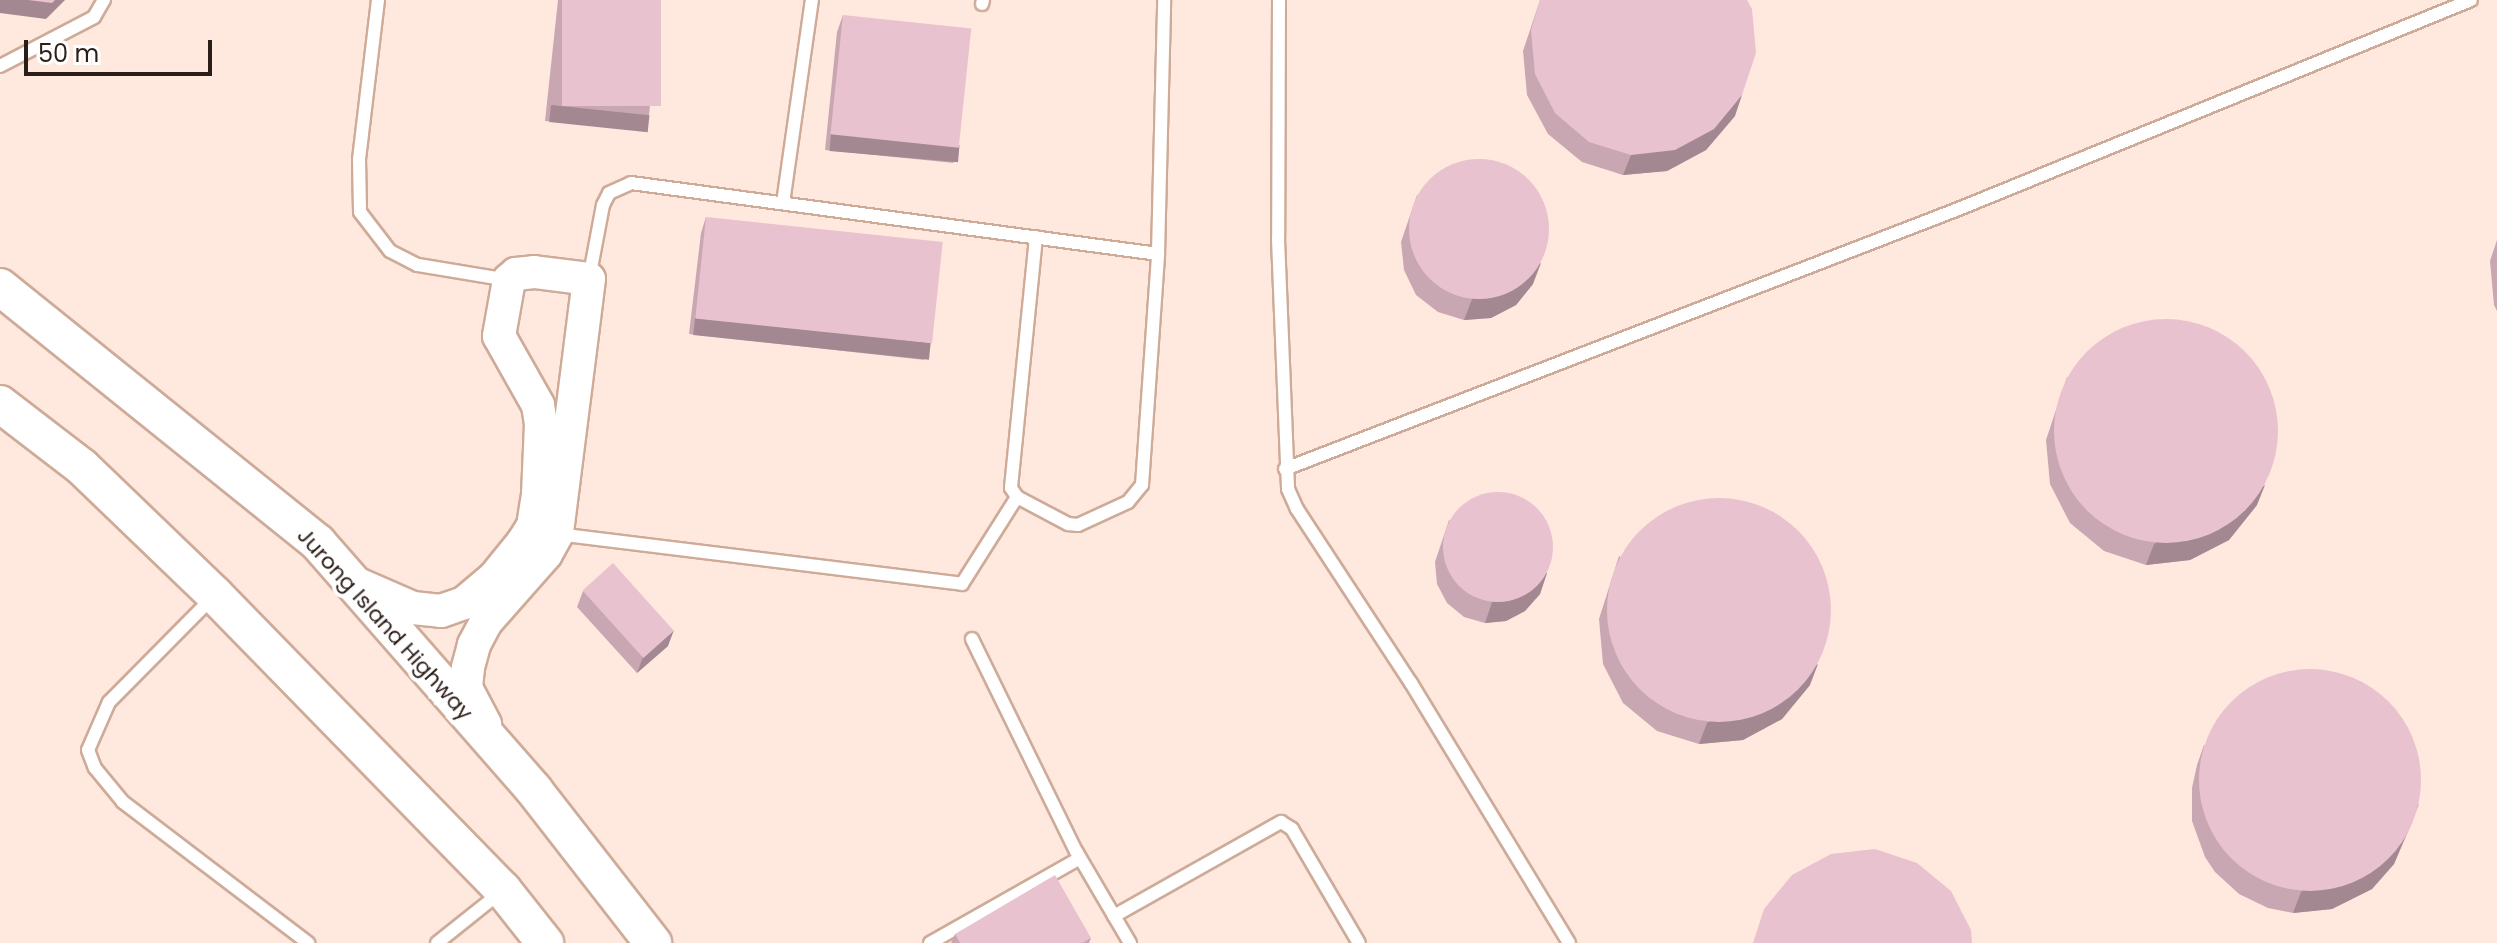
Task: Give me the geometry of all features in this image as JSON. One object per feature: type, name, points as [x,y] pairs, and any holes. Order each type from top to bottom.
[{"type":"main road","name":"Jurong Island Highway","points":[[0,287],[318,543],[498,748],[653,943]]},
{"type":"main road","points":[[0,404],[82,467],[215,595],[503,890],[545,943]]},
{"type":"street","points":[[353,582],[413,608],[441,611],[464,603],[493,579],[533,526],[538,495],[541,424],[538,405],[499,336],[509,280],[516,274],[534,272],[589,279],[557,534],[546,554],[486,622],[474,645],[466,688],[498,748]]},
{"type":"lane","points":[[0,66],[94,17],[104,0]]},
{"type":"lane","points":[[378,0],[359,159],[360,212],[390,251],[418,265],[509,280]]},
{"type":"lane","points":[[783,203],[812,0]]},
{"type":"lane","points":[[1036,237],[1010,479],[1017,497],[1068,524],[1078,525],[1136,495],[1142,485],[1158,254],[1164,0]]},
{"type":"lane","points":[[1279,0],[1278,239],[1285,469],[1297,509],[1411,683],[1569,943]]},
{"type":"lane","points":[[1285,469],[1956,210],[2471,0]]},
{"type":"lane","points":[[589,279],[603,205],[618,186],[631,183],[1158,254]]},
{"type":"lane","points":[[557,534],[962,584],[1017,497]]},
{"type":"lane","points":[[215,595],[109,702],[88,750],[95,768],[123,802],[308,943]]},
{"type":"lane","points":[[972,639],[1080,858],[1130,943]]},
{"type":"lane","points":[[1114,916],[1281,822],[1292,829],[1356,939],[1341,943]]},
{"type":"lane","points":[[930,943],[1080,858]]},
{"type":"lane","points":[[437,943],[503,890]]},
{"type":"building","points":[[28,0],[55,0],[52,3]]},
{"type":"building","points":[[562,0],[661,0],[661,106],[562,106]]},
{"type":"building","points":[[1540,0],[1747,0],[1752,9],[1756,53],[1742,95],[1714,129],[1675,150],[1631,155],[1589,142],[1555,113],[1535,74],[1531,30]]},
{"type":"building","points":[[843,15],[971,28],[959,148],[830,134]]},
{"type":"building","points":[[1479,159],[1506,164],[1528,180],[1544,202],[1549,229],[1544,256],[1528,278],[1506,294],[1479,299],[1452,294],[1430,278],[1414,256],[1409,229],[1414,202],[1430,180],[1452,164]]},
{"type":"building","points":[[706,217],[943,242],[932,343],[695,318]]},
{"type":"building","points":[[2166,319],[2188,321],[2209,328],[2245,352],[2269,388],[2276,409],[2276,453],[2269,474],[2245,510],[2209,534],[2188,541],[2166,543],[2144,541],[2123,534],[2087,510],[2063,474],[2056,453],[2054,431],[2056,409],[2063,388],[2087,352],[2123,328],[2144,321]]},
{"type":"building","points":[[1498,492],[1519,496],[1537,508],[1549,526],[1553,547],[1549,568],[1537,586],[1519,598],[1498,602],[1477,598],[1459,586],[1447,568],[1443,547],[1447,526],[1459,508],[1477,496]]},
{"type":"building","points":[[1719,498],[1741,500],[1762,507],[1798,531],[1822,567],[1829,588],[1829,632],[1822,653],[1798,689],[1762,713],[1741,720],[1719,722],[1697,720],[1676,713],[1640,689],[1616,653],[1609,632],[1607,610],[1609,588],[1616,567],[1640,531],[1676,507],[1697,500]]},
{"type":"building","points":[[613,563],[674,631],[643,658],[583,590]]},
{"type":"building","points":[[2310,669],[2352,677],[2389,701],[2413,738],[2421,780],[2413,822],[2389,859],[2352,883],[2310,891],[2268,883],[2231,859],[2207,822],[2199,780],[2207,738],[2231,701],[2268,677]]},
{"type":"building","points":[[1875,849],[1917,863],[1951,891],[1971,930],[1972,943],[1753,943],[1764,909],[1792,875],[1831,854]]},
{"type":"building","points":[[1055,875],[1091,938],[1082,943],[960,943],[955,934]]}]
